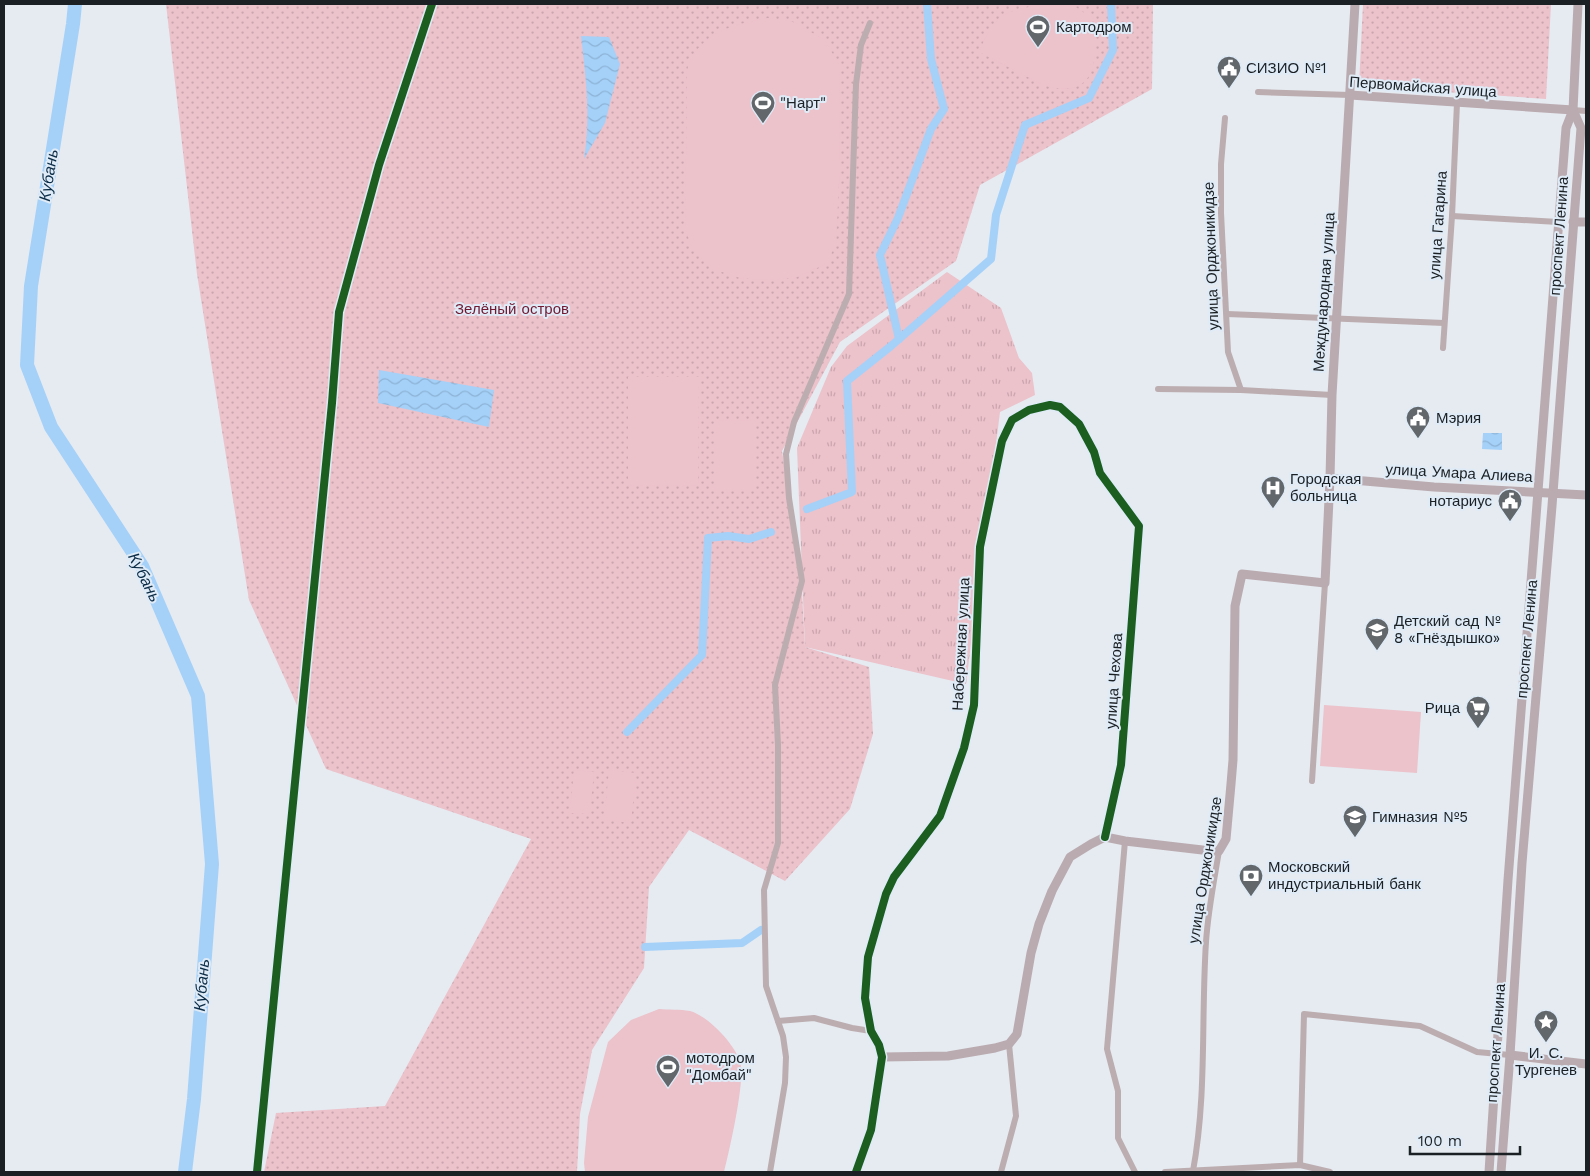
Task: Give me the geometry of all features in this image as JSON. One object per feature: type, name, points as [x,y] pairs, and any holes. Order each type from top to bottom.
[{"type":"main road","name":"Международная улица","points":[[1325,583],[1332,395],[1355,4]]},
{"type":"main road","name":"проспект Ленина","points":[[1489,1172],[1508,871],[1566,128],[1573,110],[1578,4]]},
{"type":"main road","name":"Первомайская улица","points":[[1350,95],[1573,110]]},
{"type":"main road","name":"проспект Ленина","points":[[1501,1172],[1523,853],[1581,128],[1573,110]]},
{"type":"main road","points":[[1573,222],[1586,222]]},
{"type":"main road","name":"улица Умара Алиева","points":[[1330,478],[1434,487],[1586,495]]},
{"type":"main road","name":"улица Орджоникидзе","points":[[1219,851],[1226,839],[1229,812],[1233,760],[1235,606],[1242,574],[1325,583]]},
{"type":"main road","points":[[856,1172],[871,1130],[882,1057],[948,1056],[995,1048],[1009,1044],[1017,1034],[1030,953],[1052,891],[1070,857],[1105,837],[1125,841],[1219,851]]},
{"type":"main road","points":[[1510,1055],[1586,1064]]},
{"type":"street","points":[[257,1172],[332,403],[339,312],[379,165],[432,4]]},
{"type":"street","points":[[770,1172],[785,1083],[786,1057],[783,1036],[766,986],[764,890],[778,843],[778,745],[775,685],[802,581],[789,498],[786,454],[794,422],[850,294],[856,84],[861,45],[870,23]]},
{"type":"street","name":"Первомайская улица","points":[[1258,92],[1350,95]]},
{"type":"street","name":"улица Гагарина","points":[[1443,348],[1457,103]]},
{"type":"street","name":"Первомайская улица","points":[[1573,110],[1586,111]]},
{"type":"street","name":"улица Орджоникидзе","points":[[1225,118],[1221,164],[1221,193],[1228,352],[1241,390]]},
{"type":"street","points":[[1452,216],[1558,222]]},
{"type":"street","points":[[1227,314],[1444,323]]},
{"type":"street","points":[[1158,389],[1241,390],[1332,395]]},
{"type":"street","name":"улица Чехова","points":[[1012,420],[1028,410],[1050,405],[1060,407],[1079,424],[1094,452],[1100,473],[1139,526],[1122,765],[1105,837]]},
{"type":"street","name":"Набережная улица","points":[[882,1057],[879,1045],[871,1031],[865,998],[868,957],[886,894],[894,877],[940,816],[964,748],[974,705],[980,548],[1002,441],[1012,420]]},
{"type":"street","name":"Международная улица","points":[[1312,781],[1325,583]]},
{"type":"street","points":[[1125,841],[1107,1049],[1118,1091],[1118,1138],[1135,1172]]},
{"type":"street","name":"улица Орджоникидзе","points":[[1193,1171],[1197,1150],[1204,1050],[1206,941],[1219,851]]},
{"type":"street","points":[[1300,1165],[1304,1014],[1420,1026],[1477,1052],[1510,1055]]},
{"type":"street","points":[[778,1021],[814,1018],[871,1031]]},
{"type":"street","points":[[1001,1172],[1016,1116],[1009,1044]]},
{"type":"street","points":[[1165,1172],[1300,1165],[1330,1172]]},
{"type":"green space","name":"Зелёный остров","points":[[166,4],[1153,4],[1152,89],[980,185],[956,261],[840,342],[782,451],[801,575],[805,647],[869,667],[873,734],[850,809],[785,881],[689,830],[649,887],[644,968],[592,1050],[580,1114],[577,1172],[264,1172],[276,1113],[385,1106],[531,839],[326,769],[249,600],[197,274]]},
{"type":"green space","points":[[1363,4],[1551,4],[1546,99],[1359,86]]},
{"type":"green space","name":"Картодром","points":[[1039,5],[1074,6],[1092,18],[1095,47],[1094,61],[1091,72],[1085,82],[1075,87],[1061,89],[1043,85],[979,52],[989,30],[1000,18],[1016,10]]},
{"type":"green space","name":"\"Нарт\"","points":[[768,18],[793,22],[825,40],[839,65],[840,162],[836,244],[826,264],[795,278],[763,280],[740,278],[713,269],[692,248],[685,228],[687,71],[694,55],[701,45],[710,38],[731,27]]},
{"type":"green space","points":[[947,272],[1001,308],[1019,358],[1032,373],[1035,395],[1000,412],[966,684],[805,647],[797,448],[831,367],[847,346]]},
{"type":"green space","points":[[628,377],[699,377],[698,486],[628,485]]},
{"type":"green space","points":[[756,420],[756,489],[714,489],[714,421]]},
{"type":"green space","points":[[1324,705],[1421,712],[1417,773],[1320,766]]},
{"type":"green space","points":[[574,770],[594,772],[590,814],[570,813]]},
{"type":"green space","points":[[609,770],[636,773],[631,823],[604,820]]},
{"type":"green space","name":"мотодром \"Домбай\"","points":[[659,1009],[686,1010],[705,1019],[727,1039],[740,1062],[741,1084],[724,1172],[585,1172],[588,1117],[608,1042],[631,1020]]},
{"type":"water","points":[[581,36],[609,37],[620,64],[605,123],[584,159],[587,113]]},
{"type":"water","points":[[379,370],[494,390],[489,427],[378,403]]},
{"type":"water","points":[[1483,433],[1502,433],[1502,450],[1482,449]]},
{"type":"waterway","name":"Кубань","points":[[75,4],[31,286],[27,365],[51,427],[142,566],[198,696],[212,864],[194,1099],[185,1172]]},
{"type":"waterway","points":[[899,339],[880,255],[898,218],[931,129],[944,109],[931,59],[927,4]]},
{"type":"waterway","points":[[807,509],[852,492],[847,381],[891,346],[991,259],[996,215],[1025,125],[1089,98],[1113,50],[1111,4]]},
{"type":"waterway","points":[[627,732],[702,655],[708,538],[728,536],[749,539],[771,532]]},
{"type":"waterway","points":[[645,947],[742,943],[761,930]]},
{"type":"cycle path","points":[[257,1172],[332,403],[339,312],[379,165],[432,4]]},
{"type":"cycle path","points":[[856,1172],[871,1130],[882,1057],[879,1045],[871,1031],[865,998],[868,957],[886,894],[894,877],[940,816],[964,748],[974,705],[980,547],[1002,441],[1012,420],[1029,410],[1050,405],[1060,407],[1079,424],[1094,452],[1100,473],[1139,526],[1121,765],[1105,837]]},
{"type":"place","name":"Картодром","points":[[1038,48]]},
{"type":"place","name":"СИЗИО №1","points":[[1229,89]]},
{"type":"place","name":"\"Нарт\"","points":[[763,124]]},
{"type":"place","name":"Мэрия","points":[[1418,439]]},
{"type":"place","name":"Городская больница","points":[[1273,509]]},
{"type":"place","name":"нотариус","points":[[1510,522]]},
{"type":"place","name":"Детский сад № 8 «Гнёздышко»","points":[[1377,651]]},
{"type":"place","name":"Рица","points":[[1478,729]]},
{"type":"place","name":"Гимназия №5","points":[[1355,838]]},
{"type":"place","name":"Московский индустриальный банк","points":[[1251,897]]},
{"type":"place","name":"И. С. Тургенев","points":[[1546,1043]]},
{"type":"place","name":"мотодром \"Домбай\"","points":[[668,1088]]}]
